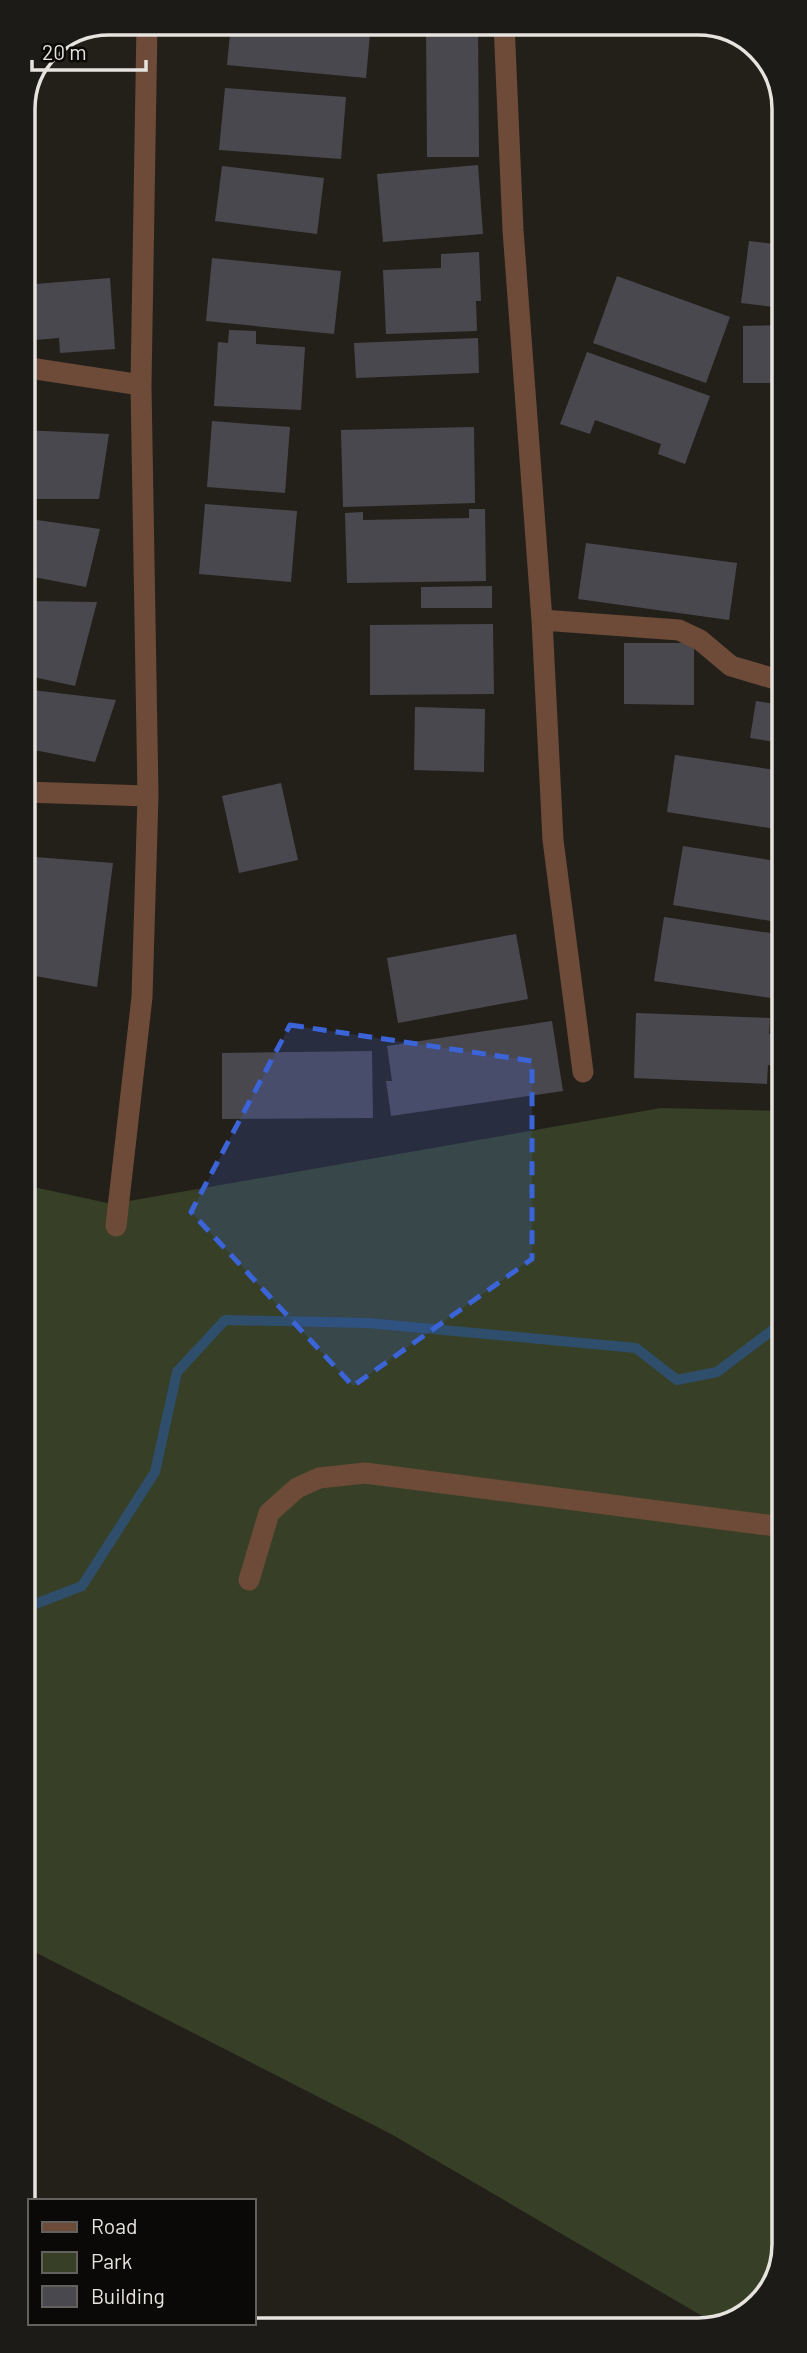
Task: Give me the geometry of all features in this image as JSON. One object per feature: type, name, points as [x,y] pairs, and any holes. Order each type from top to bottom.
[{"type":"street","points":[[116,1226],[142,997],[148,796],[141,384],[147,35]]},
{"type":"street","points":[[504,35],[513,230],[542,621],[553,840],[583,1072]]},
{"type":"street","points":[[35,370],[141,384]]},
{"type":"street","points":[[542,621],[679,630],[700,640],[732,666],[772,678]]},
{"type":"street","points":[[35,792],[148,796]]},
{"type":"street","points":[[249,1580],[269,1513],[297,1488],[319,1478],[353,1474],[365,1473],[772,1526]]},
{"type":"highlighted area","points":[[290,1025],[532,1061],[532,1259],[353,1386],[191,1212]]},
{"type":"green space","points":[[661,1108],[772,1111],[772,2244],[771,2259],[762,2281],[739,2306],[704,2317],[391,2134],[35,1952],[35,1187],[112,1204]]},
{"type":"building","points":[[230,35],[370,35],[366,78],[227,65]]},
{"type":"building","points":[[426,35],[478,35],[479,157],[427,157]]},
{"type":"building","points":[[225,88],[346,97],[341,159],[219,150]]},
{"type":"building","points":[[478,165],[483,234],[383,242],[377,174]]},
{"type":"building","points":[[222,166],[324,178],[317,234],[215,221]]},
{"type":"building","points":[[749,241],[772,244],[772,307],[741,303]]},
{"type":"building","points":[[479,252],[481,301],[476,301],[477,331],[386,334],[383,270],[441,268],[441,254]]},
{"type":"building","points":[[212,258],[341,271],[334,334],[206,321]]},
{"type":"building","points":[[617,276],[730,317],[706,383],[593,343]]},
{"type":"building","points":[[110,278],[115,349],[60,353],[59,338],[35,340],[35,284]]},
{"type":"building","points":[[772,325],[772,383],[743,383],[743,326]]},
{"type":"building","points":[[229,330],[256,331],[256,344],[305,347],[301,410],[214,406],[218,342],[228,343]]},
{"type":"building","points":[[478,338],[479,373],[356,378],[354,343]]},
{"type":"building","points":[[587,352],[710,396],[685,464],[658,454],[661,444],[595,420],[590,434],[560,424]]},
{"type":"building","points":[[212,421],[290,427],[285,493],[207,487]]},
{"type":"building","points":[[474,427],[475,503],[343,507],[341,430]]},
{"type":"building","points":[[35,431],[109,434],[99,499],[35,499]]},
{"type":"building","points":[[205,504],[297,511],[291,582],[199,574]]},
{"type":"building","points":[[771,507],[772,507],[772,647]]},
{"type":"building","points":[[469,509],[485,509],[486,581],[347,583],[345,513],[363,512],[363,520],[469,518]]},
{"type":"building","points":[[35,520],[100,529],[86,587],[35,577]]},
{"type":"building","points":[[586,543],[737,563],[729,620],[578,599]]},
{"type":"building","points":[[492,586],[492,608],[421,608],[421,587]]},
{"type":"building","points":[[35,601],[97,602],[75,686],[35,677]]},
{"type":"building","points":[[493,624],[494,694],[370,695],[370,625]]},
{"type":"building","points":[[624,643],[694,643],[694,705],[624,704]]},
{"type":"building","points":[[35,690],[116,700],[95,762],[35,750]]},
{"type":"building","points":[[756,701],[772,703],[772,741],[750,738]]},
{"type":"building","points":[[415,707],[485,709],[484,772],[414,770]]},
{"type":"building","points":[[675,755],[772,770],[772,828],[667,812]]},
{"type":"building","points":[[281,783],[298,860],[239,873],[222,796]]},
{"type":"building","points":[[683,846],[772,860],[772,921],[673,905]]},
{"type":"building","points":[[35,857],[113,863],[97,987],[35,976]]},
{"type":"building","points":[[664,917],[772,933],[772,998],[654,981]]},
{"type":"building","points":[[516,934],[528,999],[398,1023],[387,958]]},
{"type":"building","points":[[636,1013],[770,1018],[772,1065],[768,1065],[767,1084],[634,1078]]},
{"type":"building","points":[[552,1021],[563,1091],[391,1116],[386,1081],[392,1081],[387,1046]]},
{"type":"building","points":[[372,1051],[373,1118],[222,1119],[222,1053]]},
{"type":"waterway","points":[[35,1604],[82,1586],[155,1472],[177,1372],[225,1320],[368,1323],[636,1348],[677,1380],[717,1372],[772,1330]]}]
